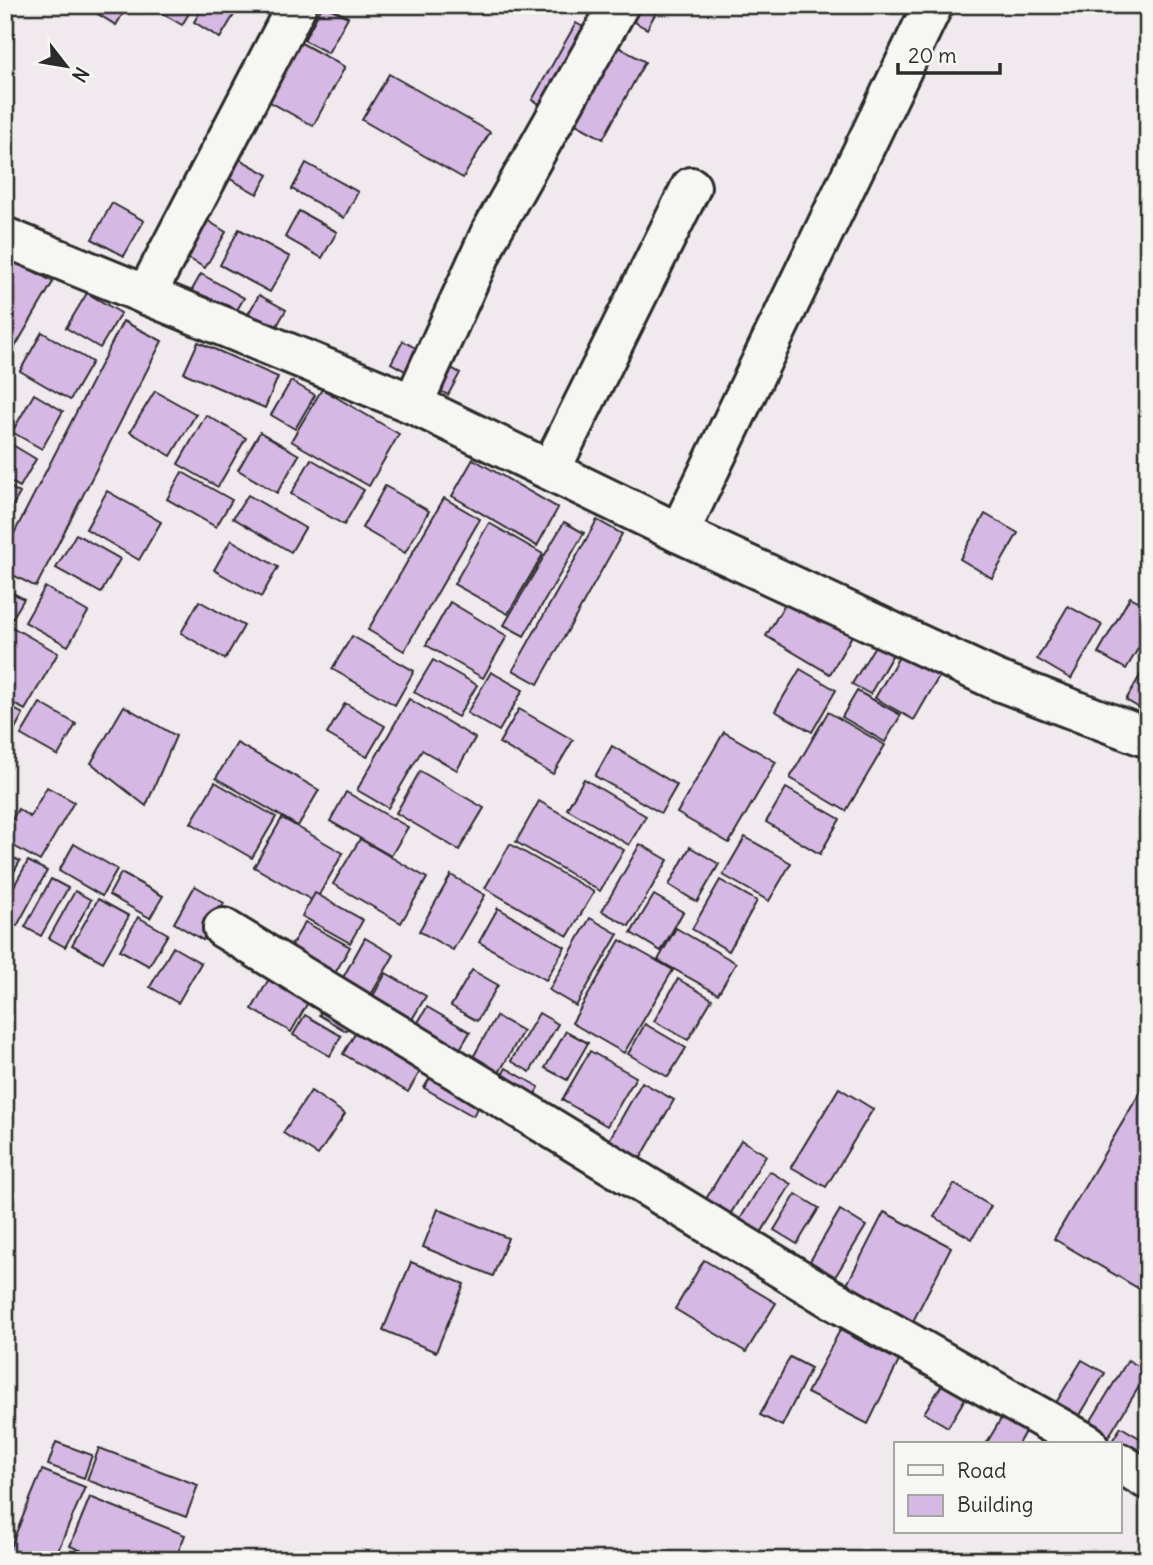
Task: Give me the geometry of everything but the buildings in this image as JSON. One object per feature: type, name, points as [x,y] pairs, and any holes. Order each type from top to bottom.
[{"type":"street","points":[[146,295],[297,5]]},
{"type":"street","points":[[413,404],[490,234],[619,5]]},
{"type":"street","points":[[679,533],[933,5]]},
{"type":"street","points":[[551,469],[691,187]]},
{"type":"street","points":[[5,237],[413,404],[679,533],[996,680],[1148,738]]},
{"type":"street","points":[[223,928],[830,1298],[1084,1442]]},
{"type":"street","points":[[1122,1464],[1148,1480]]}]
